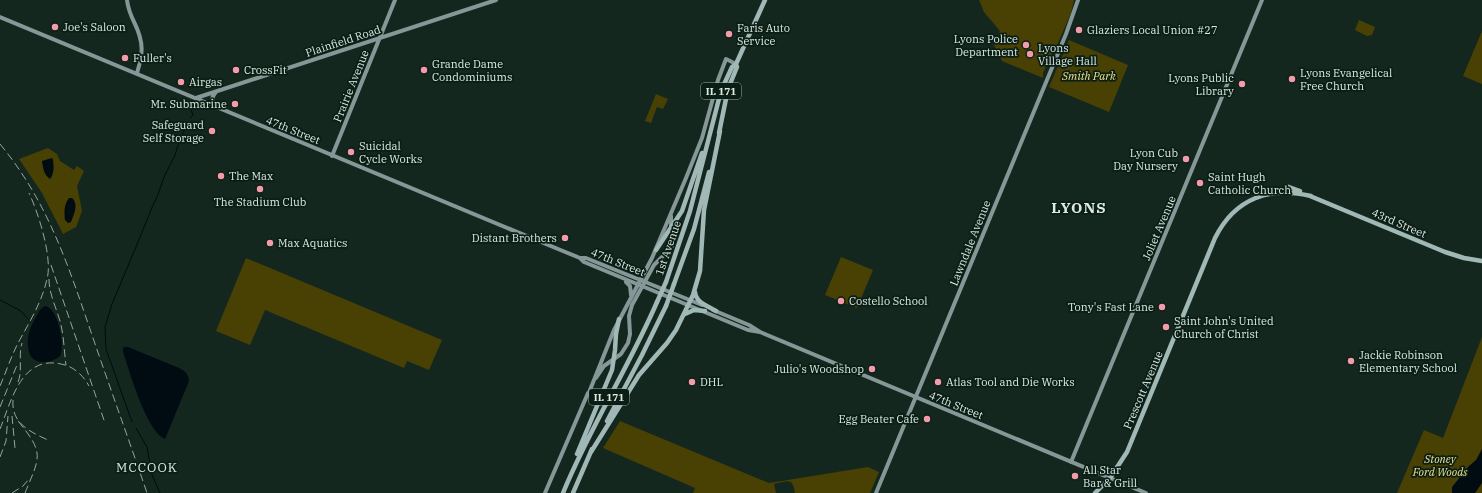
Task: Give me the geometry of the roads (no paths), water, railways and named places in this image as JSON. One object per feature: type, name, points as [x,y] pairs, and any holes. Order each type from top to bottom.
[{"type":"main road","name":"1st Avenue","points":[[573,493],[591,452],[666,306],[694,229],[720,132],[728,89],[737,67],[736,64],[765,0]]},
{"type":"main road","name":"1st Avenue","points":[[563,493],[582,450],[638,343],[666,282],[688,219],[724,83],[732,67],[736,64]]},
{"type":"main road","points":[[656,250],[672,228],[685,206],[713,121]]},
{"type":"main road","points":[[591,452],[638,375],[671,338],[683,317],[695,290],[700,271],[704,210],[720,132]]},
{"type":"main road","points":[[1286,186],[1311,196]]},
{"type":"main road","name":"Prescott Avenue","points":[[1095,493],[1110,478],[1128,449],[1215,238],[1226,219],[1244,204],[1263,195],[1284,192],[1311,196]]},
{"type":"main road","name":"43rd Street","points":[[1311,196],[1445,252],[1464,258],[1482,261]]},
{"type":"main road","points":[[695,290],[696,297],[700,302],[716,311]]},
{"type":"main road","points":[[683,317],[691,311],[699,310],[705,312]]},
{"type":"main road","points":[[563,493],[572,465],[609,378],[614,359],[619,320]]},
{"type":"street","points":[[127,0],[129,12],[136,26],[141,43],[141,60],[137,73]]},
{"type":"street","name":"Prairie Avenue","points":[[332,156],[395,0]]},
{"type":"street","name":"Plainfield Road","points":[[196,98],[496,0]]},
{"type":"street","name":"Lawndale Avenue","points":[[876,493],[1064,41],[1078,0]]},
{"type":"street","name":"Joliet Avenue","points":[[1072,462],[1262,0]]},
{"type":"street","name":"47th Street","points":[[0,16],[332,156],[580,258],[584,262],[625,280],[716,311],[749,325],[760,332],[1146,493]]},
{"type":"street","points":[[588,395],[604,366],[623,351],[628,343],[630,334],[628,316],[640,286],[640,280],[656,250],[702,138],[718,80],[726,59],[736,64]]},
{"type":"street","points":[[217,91],[212,97],[212,100],[218,108]]},
{"type":"street","points":[[545,493],[588,395],[600,361],[619,320],[632,296],[645,282],[654,265],[668,252],[672,246],[673,238],[671,218],[676,202]]},
{"type":"street","name":"47th Street","points":[[580,258],[586,258],[645,282],[690,302],[705,312],[748,330],[760,332]]},
{"type":"street","points":[[625,280],[630,286],[632,296]]},
{"type":"waterway","points":[[190,118],[193,115],[191,110]]},
{"type":"waterway","points":[[132,422],[106,349],[105,327],[112,304],[187,125]]},
{"type":"waterway","points":[[0,300],[21,311],[29,320]]},
{"type":"waterway","points":[[136,428],[147,447],[152,475],[160,493]]},
{"type":"railway","points":[[0,144],[17,166],[31,188],[55,235],[74,284],[147,493]]},
{"type":"railway","points":[[0,386],[15,348],[39,304],[47,279],[48,259],[44,235],[29,193]]},
{"type":"railway","points":[[51,265],[105,423]]},
{"type":"railway","points":[[49,279],[51,295],[61,326],[66,365]]},
{"type":"railway","points":[[18,382],[22,343]]},
{"type":"railway","points":[[0,429],[20,383],[27,373],[36,367],[47,363],[65,365],[84,378],[89,386]]},
{"type":"railway","points":[[0,407],[17,365]]},
{"type":"railway","points":[[13,400],[13,408],[18,421],[28,430],[48,440]]},
{"type":"railway","points":[[0,457],[6,441],[8,416]]},
{"type":"railway","points":[[12,416],[15,448]]},
{"type":"railway","points":[[18,421],[33,441],[37,456],[34,471],[25,493]]},
{"type":"railway","points":[[12,493],[23,486],[29,479]]},
{"type":"place","name":"Joe's Saloon","points":[[55,27]]},
{"type":"place","name":"Glaziers Local Union #27","points":[[1079,30]]},
{"type":"place","name":"Faris Auto Service","points":[[729,34]]},
{"type":"place","name":"Lyons Police Department","points":[[1026,45]]},
{"type":"place","name":"Lyons Village Hall","points":[[1030,54]]},
{"type":"place","name":"Fuller's","points":[[125,58]]},
{"type":"place","name":"CrossFit","points":[[236,70]]},
{"type":"place","name":"Grande Dame Condominiums","points":[[424,70]]},
{"type":"place","name":"Lyons Evangelical Free Church","points":[[1292,79]]},
{"type":"place","name":"Airgas","points":[[181,82]]},
{"type":"place","name":"Lyons Public Library","points":[[1242,84]]},
{"type":"place","name":"Mr. Submarine","points":[[235,104]]},
{"type":"place","name":"Safeguard Self Storage","points":[[212,131]]},
{"type":"place","name":"Suicidal Cycle Works","points":[[351,152]]},
{"type":"place","name":"Lyon Cub Day Nursery","points":[[1186,159]]},
{"type":"place","name":"The Max","points":[[221,176]]},
{"type":"place","name":"Saint Hugh Catholic Church","points":[[1200,183]]},
{"type":"place","name":"The Stadium Club","points":[[260,189]]},
{"type":"place","name":"Distant Brothers","points":[[565,238]]},
{"type":"place","name":"Max Aquatics","points":[[270,243]]},
{"type":"place","name":"Costello School","points":[[841,301]]},
{"type":"place","name":"Tony's Fast Lane","points":[[1162,307]]},
{"type":"place","name":"Saint John's United Church of Christ","points":[[1166,327]]},
{"type":"place","name":"Jackie Robinson Elementary School","points":[[1351,361]]},
{"type":"place","name":"Julio's Woodshop","points":[[872,369]]},
{"type":"place","name":"DHL","points":[[692,382]]},
{"type":"place","name":"Atlas Tool and Die Works","points":[[938,382]]},
{"type":"place","name":"Egg Beater Cafe","points":[[927,419]]},
{"type":"place","name":"All Star Bar & Grill","points":[[1075,476]]},
{"type":"district","name":"LYONS","points":[[1079,207]]},
{"type":"district","name":"MCCOOK","points":[[147,467]]},
{"type":"park label","name":"Smith Park","points":[[1089,76]]},
{"type":"park label","name":"Stoney Ford Woods","points":[[1440,465]]}]
